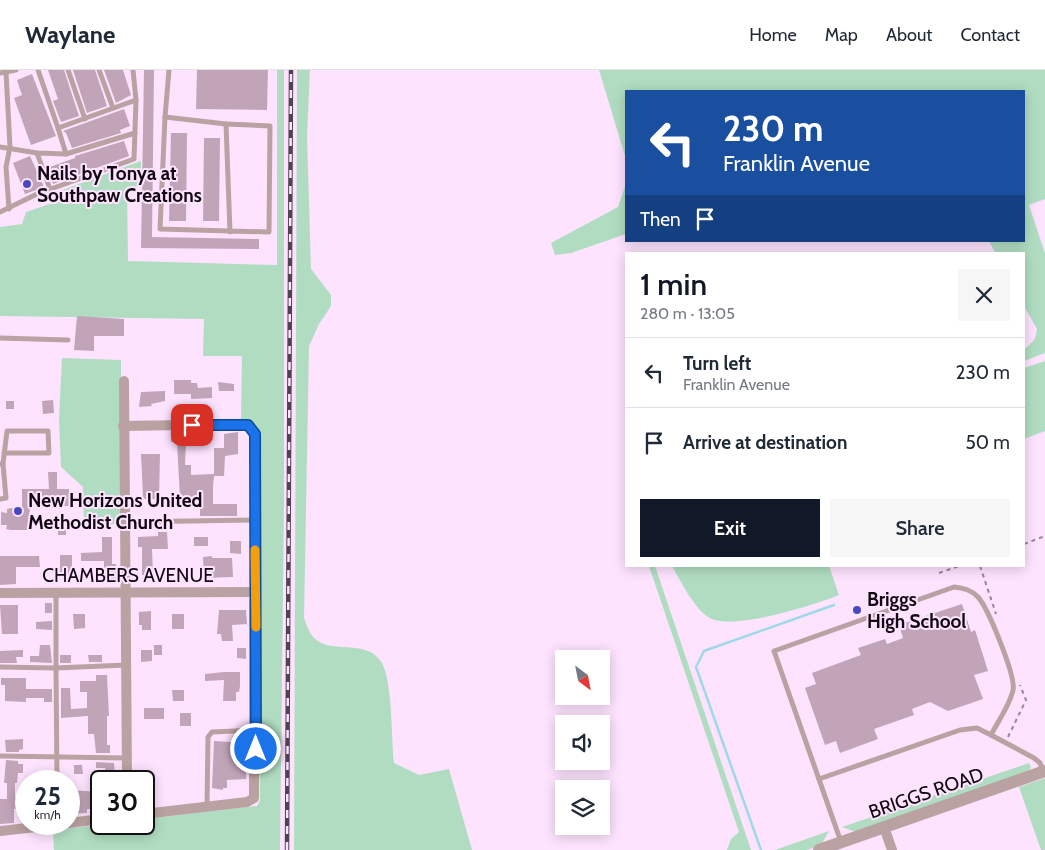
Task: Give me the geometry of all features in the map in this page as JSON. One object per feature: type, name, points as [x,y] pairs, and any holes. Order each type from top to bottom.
[{"type":"street","points":[[124,381],[127,770]]},
{"type":"street","points":[[124,426],[243,424],[252,428],[255,434],[255,794],[251,802],[155,813]]},
{"type":"street","name":"CHAMBERS AVENUE","points":[[0,593],[255,592]]},
{"type":"street","name":"BRIGGS ROAD","points":[[819,850],[1044,771]]},
{"type":"street","points":[[884,827],[892,850]]},
{"type":"street","points":[[0,832],[15,830]]},
{"type":"lane","points":[[9,209],[6,166],[10,147],[3,73],[14,70]]},
{"type":"lane","points":[[38,70],[66,154]]},
{"type":"lane","points":[[68,70],[85,118]]},
{"type":"lane","points":[[99,70],[113,108]]},
{"type":"lane","points":[[0,212],[50,189],[134,159],[136,100],[133,70]]},
{"type":"lane","points":[[164,117],[226,124],[270,126],[269,232],[160,229],[164,117],[169,70]]},
{"type":"lane","points":[[58,128],[136,100]]},
{"type":"lane","points":[[226,124],[230,232]]},
{"type":"lane","points":[[0,147],[10,147],[37,153],[66,154],[135,133]]},
{"type":"lane","points":[[37,153],[50,189]]},
{"type":"lane","points":[[0,338],[68,340]]},
{"type":"lane","points":[[0,500],[6,498],[2,464],[7,430],[48,431],[49,453],[4,453]]},
{"type":"lane","points":[[124,522],[254,520]]},
{"type":"lane","points":[[842,842],[774,651],[954,587],[967,588],[978,597],[988,610],[1013,682],[1010,698],[991,734]]},
{"type":"lane","points":[[56,592],[58,770]]},
{"type":"lane","points":[[0,667],[56,668],[126,665]]},
{"type":"lane","points":[[819,778],[960,730],[977,728],[1034,758],[1040,763],[1044,771]]},
{"type":"lane","points":[[207,807],[208,737],[212,732],[256,730]]},
{"type":"lane","points":[[0,756],[126,758]]},
{"type":"path","points":[[1025,544],[1045,536]]},
{"type":"path","points":[[939,573],[955,567]]},
{"type":"green space","points":[[277,70],[284,70],[284,505],[280,850],[54,850],[53,835],[80,835],[80,827],[90,826],[90,835],[155,835],[155,818],[257,806],[260,801],[258,439],[241,420],[242,356],[203,356],[204,319],[0,316],[0,227],[22,224],[26,212],[58,201],[57,192],[141,161],[141,186],[127,188],[128,261],[277,265]]},
{"type":"green space","points":[[297,70],[310,70],[307,136],[311,269],[331,295],[331,306],[319,324],[309,346],[304,618],[311,634],[318,641],[333,646],[368,651],[382,663],[386,672],[390,697],[394,763],[419,775],[449,769],[472,850],[294,850]]},
{"type":"green space","points":[[599,70],[1045,70],[1045,199],[1029,205],[1045,253],[1045,353],[1025,361],[1025,349],[1035,339],[1037,329],[1025,308],[1025,252],[995,252],[990,242],[1025,242],[1025,90],[625,90],[625,156]]},
{"type":"green space","points":[[625,187],[625,234],[571,253],[555,255],[551,243],[618,207]]},
{"type":"green space","points":[[62,358],[121,360],[121,524],[84,525],[83,487],[61,467],[59,418]]},
{"type":"green space","points":[[1045,361],[1045,431],[1025,439],[1025,368]]},
{"type":"green space","points":[[649,567],[655,567],[751,850],[727,850],[731,839],[739,832]]},
{"type":"green space","points":[[673,567],[829,567],[839,595],[811,605],[772,615],[752,619],[719,621],[703,613]]},
{"type":"green space","points":[[1029,763],[1031,768],[1025,774],[859,833],[842,827]]},
{"type":"green space","points":[[1045,778],[1045,850],[1041,850],[1019,787]]},
{"type":"green space","points":[[829,831],[821,845],[807,850],[775,850]]},
{"type":"building","points":[[48,70],[64,70],[79,116],[61,122],[53,101],[58,99]]},
{"type":"building","points":[[73,70],[95,70],[107,106],[87,113]]},
{"type":"building","points":[[104,70],[123,70],[131,95],[116,103]]},
{"type":"building","points":[[144,70],[154,70],[152,237],[259,239],[259,249],[141,248]]},
{"type":"building","points":[[197,70],[268,70],[267,110],[196,109]]},
{"type":"building","points":[[32,74],[56,136],[31,145],[14,98],[22,95],[17,80]]},
{"type":"building","points":[[124,109],[130,126],[120,130],[121,133],[72,148],[66,133],[63,131]]},
{"type":"building","points":[[171,133],[187,133],[186,221],[169,221]]},
{"type":"building","points":[[204,138],[220,138],[219,221],[203,221]]},
{"type":"building","points":[[124,141],[129,156],[53,184],[47,168],[75,158],[75,156]]},
{"type":"building","points":[[30,156],[44,187],[25,194],[13,163]]},
{"type":"building","points":[[77,316],[124,319],[124,336],[94,336],[94,351],[74,350]]},
{"type":"building","points":[[174,380],[191,380],[191,383],[197,383],[198,388],[212,387],[212,398],[191,399],[191,394],[174,394]]},
{"type":"building","points":[[218,382],[234,384],[234,391],[219,391]]},
{"type":"building","points":[[165,391],[165,401],[151,404],[152,406],[139,407],[141,392]]},
{"type":"building","points":[[53,400],[54,413],[43,414],[42,401]]},
{"type":"building","points":[[6,401],[14,401],[14,409],[6,409]]},
{"type":"building","points":[[171,432],[202,432],[203,443],[186,443],[185,465],[191,465],[191,475],[214,474],[214,448],[224,448],[224,434],[238,432],[238,454],[225,456],[224,476],[214,476],[213,487],[213,504],[237,504],[237,516],[200,516],[200,499],[180,498],[177,442],[171,442]]},
{"type":"building","points":[[141,454],[160,454],[159,499],[145,499],[143,497]]},
{"type":"building","name":"New Horizons United Methodist Church","points":[[48,472],[57,472],[57,489],[69,489],[69,506],[33,505],[30,508],[28,530],[11,530],[6,529],[7,525],[1,525],[1,512],[7,513],[7,509],[22,508],[22,489],[49,489]]},
{"type":"building","points":[[58,525],[66,525],[66,535],[58,535]]},
{"type":"building","points":[[158,532],[167,532],[168,549],[152,549],[153,575],[142,575],[142,547],[138,547],[138,537],[158,536]]},
{"type":"building","points":[[102,537],[112,537],[112,564],[116,564],[116,579],[104,580],[104,561],[81,561],[81,553],[102,552]]},
{"type":"building","points":[[194,537],[208,537],[208,546],[194,546]]},
{"type":"building","points":[[230,541],[241,541],[241,554],[230,553]]},
{"type":"building","points":[[60,555],[72,555],[72,576],[60,575]]},
{"type":"building","points":[[0,556],[39,556],[40,567],[16,567],[16,584],[0,585]]},
{"type":"building","points":[[212,556],[212,558],[232,558],[233,577],[204,578],[203,557]]},
{"type":"building","points":[[45,603],[52,603],[52,613],[45,613]]},
{"type":"building","points":[[962,604],[971,632],[975,630],[988,671],[974,675],[983,699],[948,711],[930,702],[912,709],[914,715],[874,729],[878,739],[840,753],[836,741],[825,745],[805,688],[816,684],[812,673],[861,655],[858,648],[885,639],[887,644],[903,638],[899,625]]},
{"type":"building","points":[[0,605],[18,605],[18,634],[2,634]]},
{"type":"building","points":[[219,610],[246,610],[247,624],[232,625],[233,641],[222,641],[221,634],[217,634]]},
{"type":"building","points":[[151,611],[151,630],[142,630],[142,625],[139,625],[139,612]]},
{"type":"building","points":[[73,614],[85,614],[85,628],[74,629]]},
{"type":"building","points":[[172,614],[184,614],[184,629],[172,629]]},
{"type":"building","points":[[52,621],[52,630],[36,629],[36,622]]},
{"type":"building","points":[[40,645],[50,645],[52,663],[30,662],[30,656],[39,656]]},
{"type":"building","points":[[154,645],[162,645],[162,655],[154,655]]},
{"type":"building","points":[[237,648],[246,648],[246,659],[237,658]]},
{"type":"building","points":[[23,650],[23,657],[16,657],[17,663],[0,663],[0,651]]},
{"type":"building","points":[[141,650],[152,650],[152,661],[141,662]]},
{"type":"building","points":[[60,655],[71,655],[71,663],[60,663]]},
{"type":"building","points":[[88,655],[102,655],[102,662],[89,662]]},
{"type":"building","points":[[240,672],[240,686],[239,692],[236,692],[236,701],[223,701],[224,680],[205,681],[205,674]]},
{"type":"building","points":[[96,675],[107,675],[109,716],[107,716],[107,745],[110,745],[110,753],[96,753],[94,734],[88,734],[88,716],[61,718],[61,688],[70,688],[71,709],[87,708],[87,692],[80,692],[80,681],[96,681]]},
{"type":"building","points":[[1,678],[26,678],[26,689],[52,689],[52,702],[44,702],[44,698],[26,698],[26,702],[5,701],[5,685],[1,685]]},
{"type":"building","points":[[172,690],[184,690],[184,701],[173,701]]},
{"type":"building","points":[[144,708],[164,708],[164,719],[144,719]]},
{"type":"building","points":[[180,713],[191,713],[191,726],[180,726]]},
{"type":"building","points":[[23,739],[23,749],[19,750],[19,752],[6,752],[5,740]]},
{"type":"building","points":[[214,741],[246,743],[246,779],[227,780],[227,788],[223,788],[223,790],[212,788]]},
{"type":"building","points":[[6,760],[18,761],[18,764],[23,764],[23,770],[15,770],[14,823],[0,824],[0,799],[7,799],[7,783],[4,783]]},
{"type":"building","points":[[96,762],[114,763],[115,770],[96,768]]},
{"type":"building","points":[[74,765],[82,765],[83,774],[80,774],[80,770],[74,770]]},
{"type":"building","points":[[80,791],[90,791],[90,809],[87,809],[87,813],[80,813]]},
{"type":"waterway","points":[[761,850],[696,667],[704,651],[834,605]]},
{"type":"railway","points":[[287,850],[291,70]]},
{"type":"slow traffic","points":[[255,550],[256,627]]},
{"type":"place","name":"Nails by Tonya at Southpaw Creations","points":[[27,184]]},
{"type":"place","name":"New Horizons United Methodist Church","points":[[18,511]]},
{"type":"place","name":"Briggs High School","points":[[857,610]]},
{"type":"route","points":[[192,425],[243,424],[252,428],[255,434],[256,749]]}]
